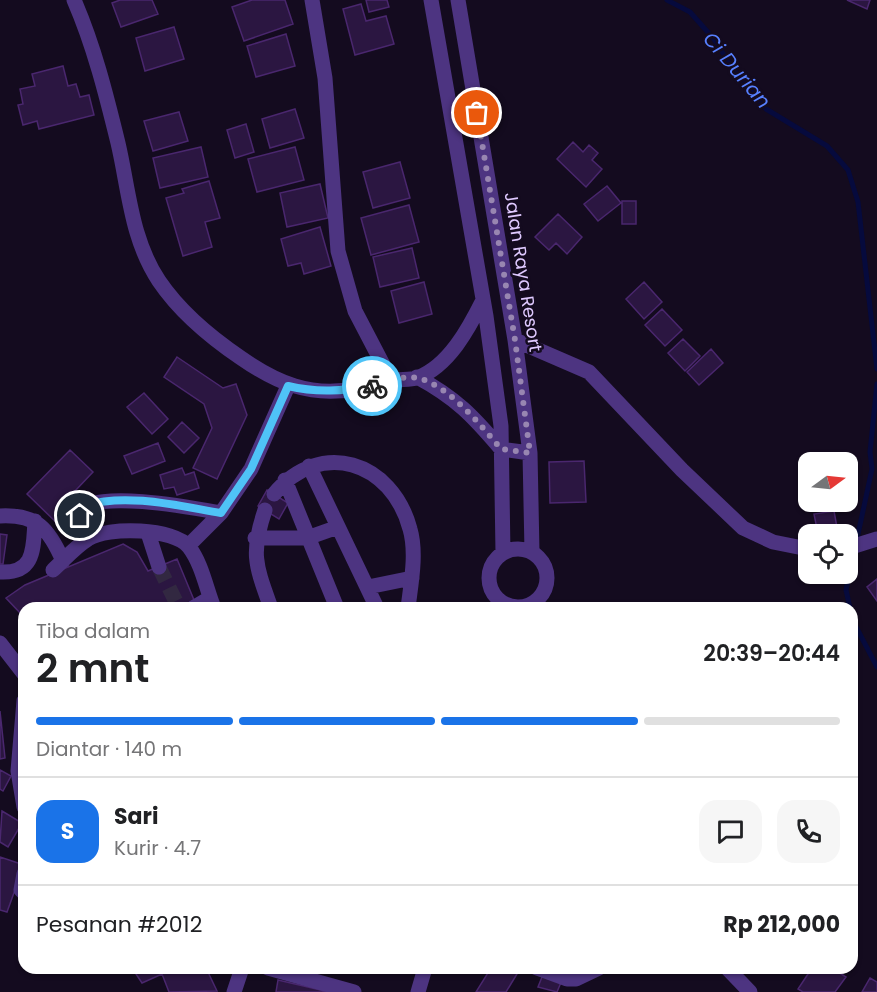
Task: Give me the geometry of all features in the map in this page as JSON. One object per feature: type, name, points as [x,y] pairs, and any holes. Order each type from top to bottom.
[{"type":"street","points":[[74,0],[90,36],[118,145],[136,231],[159,281],[189,317],[211,337],[261,373],[288,386],[309,391],[340,391],[391,380],[417,378],[437,364],[466,334],[483,300]]},
{"type":"street","points":[[312,0],[325,78],[338,251],[355,311],[391,380]]},
{"type":"street","points":[[431,0],[483,300],[501,426],[503,553]]},
{"type":"street","name":"Jalan Raya Resort","points":[[458,0],[515,340],[530,453],[532,552]]},
{"type":"street","points":[[515,340],[589,372],[682,470],[743,528],[773,542],[798,547]]},
{"type":"street","points":[[417,378],[447,393],[465,408],[501,449],[530,453]]},
{"type":"street","points":[[188,546],[221,513],[251,469],[288,386]]},
{"type":"street","points":[[274,494],[285,480],[309,466],[332,463],[360,466],[385,481],[401,505],[411,531],[412,578],[409,602]]},
{"type":"street","points":[[309,466],[374,602]]},
{"type":"street","points":[[285,480],[334,602]]},
{"type":"street","points":[[89,538],[80,516],[86,505],[100,501],[167,504],[221,513]]},
{"type":"street","points":[[265,510],[255,538],[257,568],[269,602]]},
{"type":"street","points":[[0,516],[16,515],[35,521],[54,540],[58,566],[89,538],[124,529],[177,538],[188,546],[197,560],[212,602]]},
{"type":"street","points":[[0,572],[22,568],[32,558],[35,521]]},
{"type":"street","points":[[255,538],[307,538],[338,527]]},
{"type":"street","points":[[148,533],[159,567]]},
{"type":"street","points":[[858,545],[877,539]]},
{"type":"street","points":[[502,602],[493,592],[489,575],[495,560],[503,553],[522,549],[540,558],[547,577],[537,602]]},
{"type":"street","points":[[368,587],[412,578]]},
{"type":"street","points":[[0,643],[18,666]]},
{"type":"street","points":[[234,992],[240,974]]},
{"type":"street","points":[[290,974],[354,992]]},
{"type":"street","points":[[418,992],[422,974]]},
{"type":"street","points":[[553,974],[567,979],[576,979],[586,974]]},
{"type":"street","points":[[733,974],[750,992]]},
{"type":"building","points":[[120,0],[152,0],[158,14],[121,27],[112,3]]},
{"type":"building","points":[[252,0],[285,0],[293,24],[244,41],[232,7]]},
{"type":"building","points":[[366,0],[387,0],[389,7],[369,12]]},
{"type":"building","points":[[847,0],[870,0],[867,9]]},
{"type":"building","points":[[361,4],[366,21],[386,16],[394,44],[355,55],[343,9]]},
{"type":"building","points":[[174,27],[184,59],[145,71],[136,38]]},
{"type":"building","points":[[286,34],[295,66],[256,77],[247,46]]},
{"type":"building","points":[[63,66],[68,86],[76,84],[80,97],[89,95],[94,115],[39,129],[37,121],[23,125],[18,105],[23,104],[20,89],[35,86],[32,74]]},
{"type":"building","points":[[295,109],[304,138],[270,148],[262,119]]},
{"type":"building","points":[[179,112],[188,141],[153,151],[144,121]]},
{"type":"building","points":[[246,124],[254,152],[235,158],[227,130]]},
{"type":"building","points":[[573,142],[583,152],[589,145],[598,153],[592,160],[602,169],[586,187],[557,159]]},
{"type":"building","points":[[201,147],[208,177],[160,188],[153,158]]},
{"type":"building","points":[[295,147],[304,180],[257,192],[248,159]]},
{"type":"building","points":[[400,162],[410,198],[373,208],[363,172]]},
{"type":"building","points":[[209,181],[220,218],[205,222],[212,247],[183,256],[166,198],[184,193],[182,189]]},
{"type":"building","points":[[320,184],[328,218],[287,227],[280,193]]},
{"type":"building","points":[[607,186],[621,203],[598,221],[584,204]]},
{"type":"building","points":[[622,201],[636,201],[636,224],[622,224]]},
{"type":"building","points":[[409,205],[419,242],[371,255],[361,218]]},
{"type":"building","points":[[558,214],[582,237],[567,254],[556,243],[549,250],[535,237]]},
{"type":"building","points":[[320,227],[331,266],[304,274],[301,263],[288,266],[281,239]]},
{"type":"building","points":[[412,248],[419,278],[380,287],[373,257]]},
{"type":"building","points":[[424,282],[432,314],[399,323],[391,291]]},
{"type":"building","points":[[644,282],[662,302],[644,319],[626,299]]},
{"type":"building","points":[[662,309],[682,330],[665,346],[645,325]]},
{"type":"building","points":[[683,339],[700,356],[685,371],[668,353]]},
{"type":"building","points":[[711,349],[723,363],[699,385],[687,372]]},
{"type":"building","points":[[177,357],[223,388],[236,384],[247,415],[217,479],[193,468],[212,428],[204,404],[164,377]]},
{"type":"building","points":[[144,393],[168,419],[152,434],[127,407]]},
{"type":"building","points":[[182,422],[199,438],[184,453],[168,437]]},
{"type":"building","points":[[158,443],[165,461],[132,474],[124,456]]},
{"type":"building","points":[[70,450],[93,472],[75,491],[87,502],[62,528],[27,494]]},
{"type":"building","points":[[584,461],[586,502],[550,503],[549,462]]},
{"type":"building","points":[[182,468],[185,475],[194,472],[199,488],[177,495],[174,487],[164,489],[160,475]]},
{"type":"building","points":[[267,490],[288,503],[279,519],[258,506]]},
{"type":"building","points":[[834,512],[836,524],[816,524],[814,514]]},
{"type":"building","points":[[0,534],[7,535],[3,564],[0,564]]},
{"type":"building","points":[[123,544],[137,552],[148,571],[177,559],[194,600],[190,602],[18,602],[18,611],[6,598],[25,585]]},
{"type":"building","points":[[877,579],[877,601],[867,587]]},
{"type":"building","points":[[0,711],[5,758],[0,759]]},
{"type":"building","points":[[0,770],[11,776],[3,791],[0,789]]},
{"type":"building","points":[[2,811],[18,821],[18,830],[8,847],[0,842]]},
{"type":"building","points":[[0,857],[18,863],[18,882],[7,912],[0,910]]},
{"type":"building","points":[[136,974],[162,974],[142,983]]},
{"type":"building","points":[[162,974],[209,974],[217,991],[169,992]]},
{"type":"building","points":[[487,974],[517,974],[506,992],[476,992]]},
{"type":"building","points":[[543,974],[562,980],[557,992],[538,987]]},
{"type":"building","points":[[808,974],[841,974],[846,977],[835,992],[803,992],[798,989]]},
{"type":"building","points":[[870,978],[877,982],[877,992],[862,992]]},
{"type":"building","points":[[278,980],[329,992],[276,992]]},
{"type":"waterway","name":"Ci Durian","points":[[667,0],[690,12],[713,38],[732,67],[766,109],[827,146],[848,170],[858,202],[877,369]]},
{"type":"waterway","name":"Ci Durian","points":[[849,602],[846,590],[872,469],[870,452],[877,384]]},
{"type":"waterway","name":"Ci Durian","points":[[858,631],[877,667]]},
{"type":"tunnel","points":[[159,567],[176,602]]},
{"type":"way so far","points":[[372,386],[391,380],[417,378],[447,393],[465,408],[501,449],[530,453],[515,340],[477,113]]},
{"type":"route","points":[[80,516],[86,505],[100,501],[167,504],[221,513],[251,469],[288,386],[309,391],[340,391],[372,386]]}]
